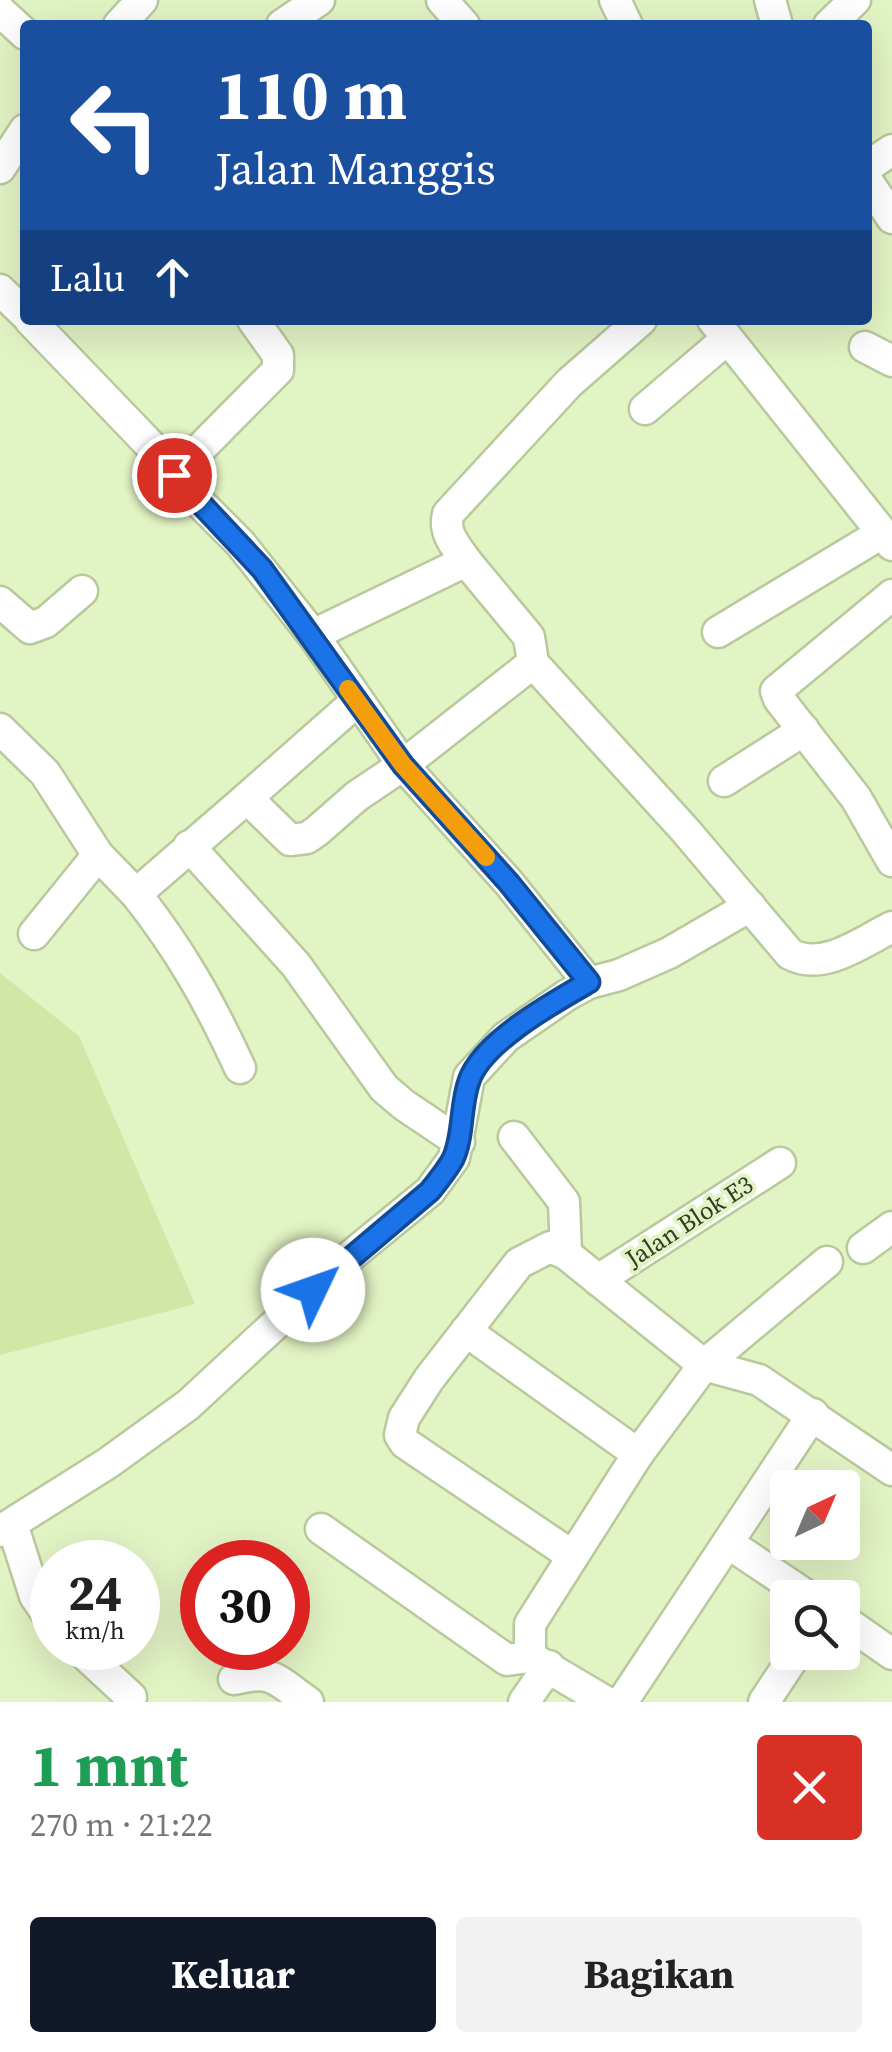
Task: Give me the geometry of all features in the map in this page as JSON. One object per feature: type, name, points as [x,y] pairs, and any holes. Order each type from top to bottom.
[{"type":"street","points":[[124,20],[142,0]]},
{"type":"street","points":[[442,0],[460,20]]},
{"type":"street","points":[[834,20],[854,0]]},
{"type":"street","points":[[0,11],[20,29]]},
{"type":"street","points":[[0,168],[20,138]]},
{"type":"street","points":[[872,188],[892,218]]},
{"type":"street","points":[[0,290],[20,309]]},
{"type":"street","points":[[35,325],[240,543],[313,636],[403,765],[509,883],[589,982]]},
{"type":"street","points":[[174,475],[278,370],[278,355],[257,325]]},
{"type":"street","points":[[635,325],[569,382],[448,514],[450,537],[529,637],[534,664],[790,954],[809,962],[845,950],[892,926]]},
{"type":"street","points":[[645,409],[720,330],[887,539],[718,632]]},
{"type":"street","points":[[864,347],[892,361]]},
{"type":"street","points":[[313,636],[466,561]]},
{"type":"street","points":[[0,602],[30,628],[46,622],[82,591]]},
{"type":"street","points":[[892,594],[779,687],[776,694],[880,812],[892,860]]},
{"type":"street","points":[[247,798],[290,840],[299,840],[317,831],[357,796],[534,664]]},
{"type":"street","points":[[136,894],[356,701]]},
{"type":"street","points":[[0,728],[45,772],[98,855],[136,894],[193,972],[240,1068]]},
{"type":"street","points":[[724,780],[804,730]]},
{"type":"street","points":[[190,846],[313,987],[384,1088],[459,1142]]},
{"type":"street","points":[[34,934],[98,855]]},
{"type":"street","points":[[30,1584],[6,1528],[108,1463],[212,1384],[337,1268],[430,1191],[454,1158],[470,1077],[506,1037],[589,982],[646,964],[750,906]]},
{"type":"street","points":[[514,1137],[564,1202],[566,1254]]},
{"type":"street","name":"Jalan Blok E3","points":[[598,1280],[780,1163]]},
{"type":"street","points":[[864,1248],[892,1227]]},
{"type":"street","points":[[571,1555],[400,1436],[404,1418],[519,1263],[550,1247],[566,1254],[704,1365],[759,1380],[892,1470]]},
{"type":"street","points":[[524,1702],[540,1662],[530,1624],[638,1454],[704,1365],[827,1262]]},
{"type":"street","points":[[466,1331],[638,1454]]},
{"type":"street","points":[[622,1702],[813,1414]]},
{"type":"street","points":[[321,1529],[508,1660],[540,1662],[606,1702]]},
{"type":"street","points":[[728,1543],[783,1580]]},
{"type":"street","points":[[860,1632],[892,1654]]},
{"type":"street","points":[[102,1670],[131,1696]]},
{"type":"street","points":[[764,1702],[785,1670]]},
{"type":"street","points":[[234,1679],[260,1673],[271,1676],[308,1702]]},
{"type":"green space","points":[[0,973],[79,1036],[195,1304],[0,1355]]},
{"type":"slow traffic","points":[[348,689],[403,765],[486,857]]},
{"type":"route","points":[[174,475],[262,569],[403,765],[509,883],[589,982],[530,1019],[479,1064],[470,1077],[454,1158],[444,1173],[430,1191],[313,1290]]}]
